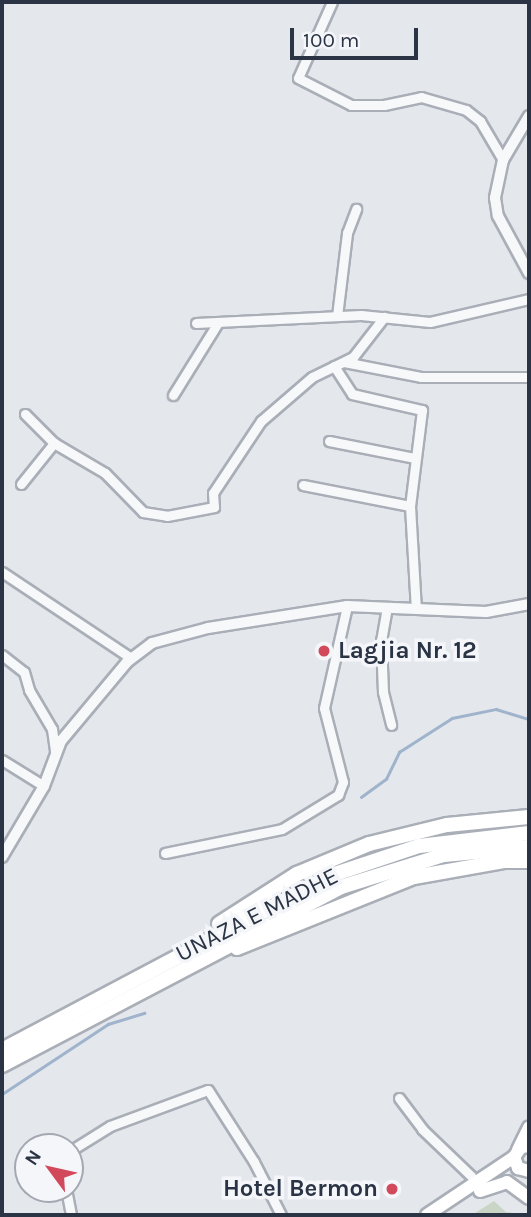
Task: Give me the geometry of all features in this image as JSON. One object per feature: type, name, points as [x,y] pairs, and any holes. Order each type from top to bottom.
[{"type":"highway","points":[[163,963],[265,892],[332,858],[435,828],[529,817]]},
{"type":"highway","name":"UNAZA E MADHE","points":[[2,1049],[297,891],[367,861],[448,840],[529,833]]},
{"type":"highway","name":"UNAZA E MADHE","points":[[2,1065],[238,938],[374,874],[444,855],[529,847]]},
{"type":"highway","points":[[168,978],[414,877],[504,861],[529,861]]},
{"type":"main road","points":[[529,1127],[522,1161],[529,1183]]},
{"type":"main road","points":[[441,1215],[493,1183],[522,1161]]},
{"type":"main road","points":[[426,1215],[522,1161]]},
{"type":"main road","points":[[493,1183],[511,1183],[529,1198]]},
{"type":"street","points":[[332,2],[298,78],[351,104],[384,105],[421,97],[466,110],[480,121],[503,160]]},
{"type":"street","points":[[529,116],[503,160],[495,191],[496,208],[529,273]]},
{"type":"street","points":[[337,316],[347,233],[356,209]]},
{"type":"street","points":[[196,323],[337,316],[442,320],[529,299]]},
{"type":"street","points":[[25,414],[54,443],[105,473],[144,512],[167,516],[214,507],[213,493],[261,421],[312,377],[363,348],[384,317]]},
{"type":"street","points":[[173,395],[217,324]]},
{"type":"street","points":[[339,364],[421,377],[529,377]]},
{"type":"street","points":[[339,364],[352,394],[422,410],[410,506],[416,609]]},
{"type":"street","points":[[330,441],[415,458]]},
{"type":"street","points":[[21,484],[54,443]]},
{"type":"street","points":[[303,485],[410,506]]},
{"type":"street","points":[[2,572],[131,658]]},
{"type":"street","points":[[2,857],[44,786],[55,751],[131,658],[152,643],[185,633],[347,606],[485,612],[529,604]]},
{"type":"street","points":[[165,853],[282,829],[338,795],[343,782],[325,718],[347,606]]},
{"type":"street","points":[[387,607],[381,640],[383,692],[391,725]]},
{"type":"street","points":[[2,655],[24,672],[29,690],[52,729],[55,751]]},
{"type":"street","points":[[2,760],[44,786]]},
{"type":"street","points":[[84,1142],[110,1126],[208,1090],[254,1162],[281,1215]]},
{"type":"street","points":[[399,1098],[422,1129],[471,1176]]},
{"type":"green space","points":[[494,1201],[506,1212],[527,1215],[472,1215]]},
{"type":"waterway","points":[[361,797],[386,779],[399,752],[452,718],[496,709],[529,719]]},
{"type":"waterway","points":[[2,1094],[108,1024],[144,1013]]},
{"type":"place","name":"Lagjia Nr. 12","points":[[324,651]]},
{"type":"place","name":"Hotel Bermon","points":[[392,1189]]}]
